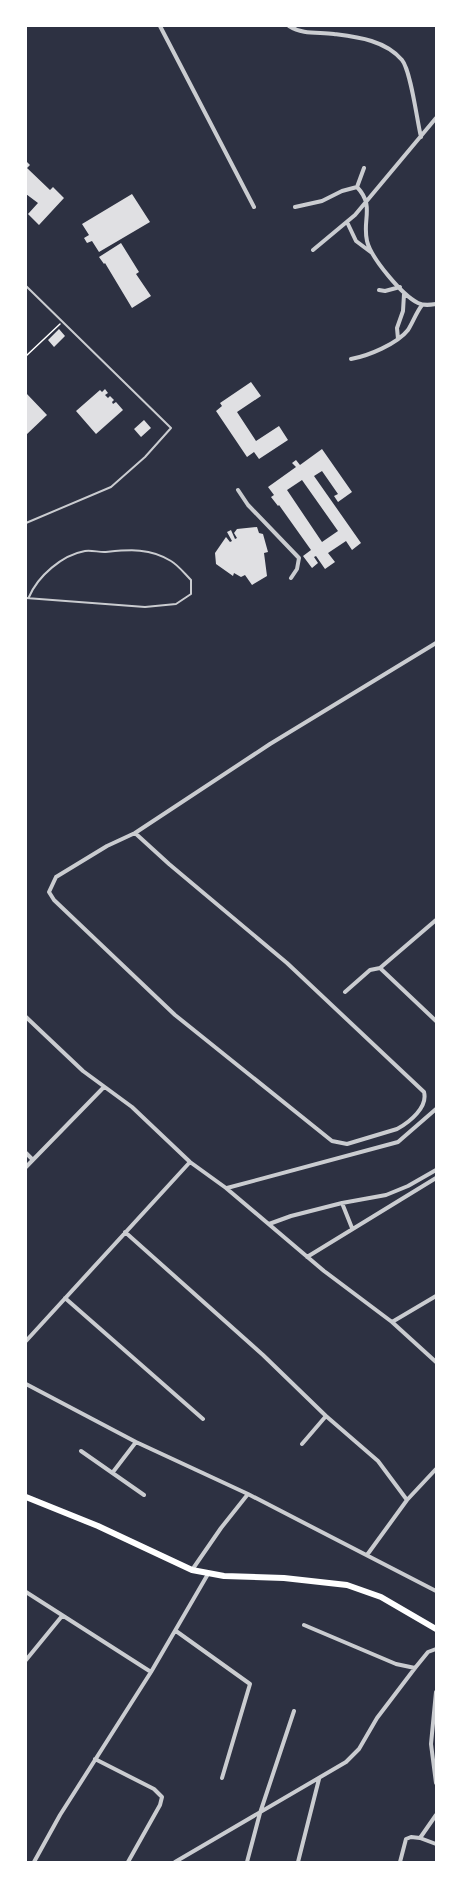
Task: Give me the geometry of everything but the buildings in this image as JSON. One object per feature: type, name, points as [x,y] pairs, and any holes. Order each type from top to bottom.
[{"type":"main road","points":[[26,1497],[98,1526],[192,1570],[208,1574],[284,1578],[347,1585],[381,1597],[436,1629]]},
{"type":"street","points":[[159,26],[254,207]]},
{"type":"street","points":[[289,26],[314,34],[365,38],[392,51],[404,62],[420,137]]},
{"type":"street","points":[[314,250],[347,222],[436,118]]},
{"type":"street","points":[[357,187],[364,168]]},
{"type":"street","points":[[357,187],[367,200],[366,234],[373,254]]},
{"type":"street","points":[[295,207],[322,201],[342,191],[357,187]]},
{"type":"street","points":[[347,222],[357,241],[373,254],[404,293],[422,304],[436,304]]},
{"type":"street","points":[[380,290],[391,291],[400,287]]},
{"type":"street","points":[[398,339],[397,328],[403,311],[404,293]]},
{"type":"street","points":[[351,359],[371,354],[398,339],[406,332],[414,314],[422,304]]},
{"type":"street","points":[[238,489],[248,505],[299,558],[297,569],[291,578]]},
{"type":"street","points":[[135,833],[287,963],[423,1092],[425,1098],[422,1106],[397,1130],[347,1144],[332,1141],[175,1015],[54,900],[50,892],[56,877],[107,846],[135,833],[270,744],[436,643]]},
{"type":"street","points":[[345,992],[370,970],[380,968],[436,920]]},
{"type":"street","points":[[380,968],[436,1021]]},
{"type":"street","points":[[26,1017],[83,1071],[132,1107],[190,1162],[226,1188],[359,1299],[392,1322],[436,1362]]},
{"type":"street","points":[[26,1167],[104,1088]]},
{"type":"street","points":[[226,1188],[398,1142],[436,1109]]},
{"type":"street","points":[[26,1154],[32,1160]]},
{"type":"street","points":[[26,1341],[190,1162]]},
{"type":"street","points":[[268,1225],[291,1216],[342,1203],[386,1195],[436,1170]]},
{"type":"street","points":[[308,1257],[436,1178]]},
{"type":"street","points":[[342,1203],[352,1228]]},
{"type":"street","points":[[125,1232],[378,1461],[407,1500]]},
{"type":"street","points":[[392,1322],[436,1296]]},
{"type":"street","points":[[65,1298],[203,1419]]},
{"type":"street","points":[[26,1384],[136,1442],[248,1494],[436,1591]]},
{"type":"street","points":[[302,1444],[326,1416]]},
{"type":"street","points":[[113,1472],[136,1442]]},
{"type":"street","points":[[81,1451],[144,1495]]},
{"type":"street","points":[[367,1555],[407,1500],[436,1468]]},
{"type":"street","points":[[192,1570],[248,1494]]},
{"type":"street","points":[[34,1863],[49,1834],[151,1672],[208,1574]]},
{"type":"street","points":[[26,1592],[151,1672]]},
{"type":"street","points":[[26,1660],[62,1616]]},
{"type":"street","points":[[304,1625],[396,1664],[415,1668]]},
{"type":"street","points":[[176,1631],[250,1684],[222,1778]]},
{"type":"street","points":[[175,1863],[320,1778],[354,1754],[377,1718],[415,1668],[428,1652],[436,1649]]},
{"type":"street","points":[[436,1692],[431,1744],[436,1783]]},
{"type":"street","points":[[247,1863],[260,1813],[294,1711]]},
{"type":"street","points":[[95,1759],[154,1789],[162,1797],[160,1805],[128,1863]]},
{"type":"street","points":[[298,1863],[320,1778]]},
{"type":"street","points":[[420,1838],[436,1815]]},
{"type":"street","points":[[400,1863],[406,1839],[420,1838],[436,1844]]},
{"type":"lane","points":[[26,286],[171,429],[145,457],[111,487],[26,523]]},
{"type":"lane","points":[[124,549],[147,551],[172,561],[191,580],[191,594],[176,604],[145,607],[27,598],[38,582],[53,567],[85,551],[102,552],[124,549]]},
{"type":"path","points":[[26,356],[63,322]]}]
